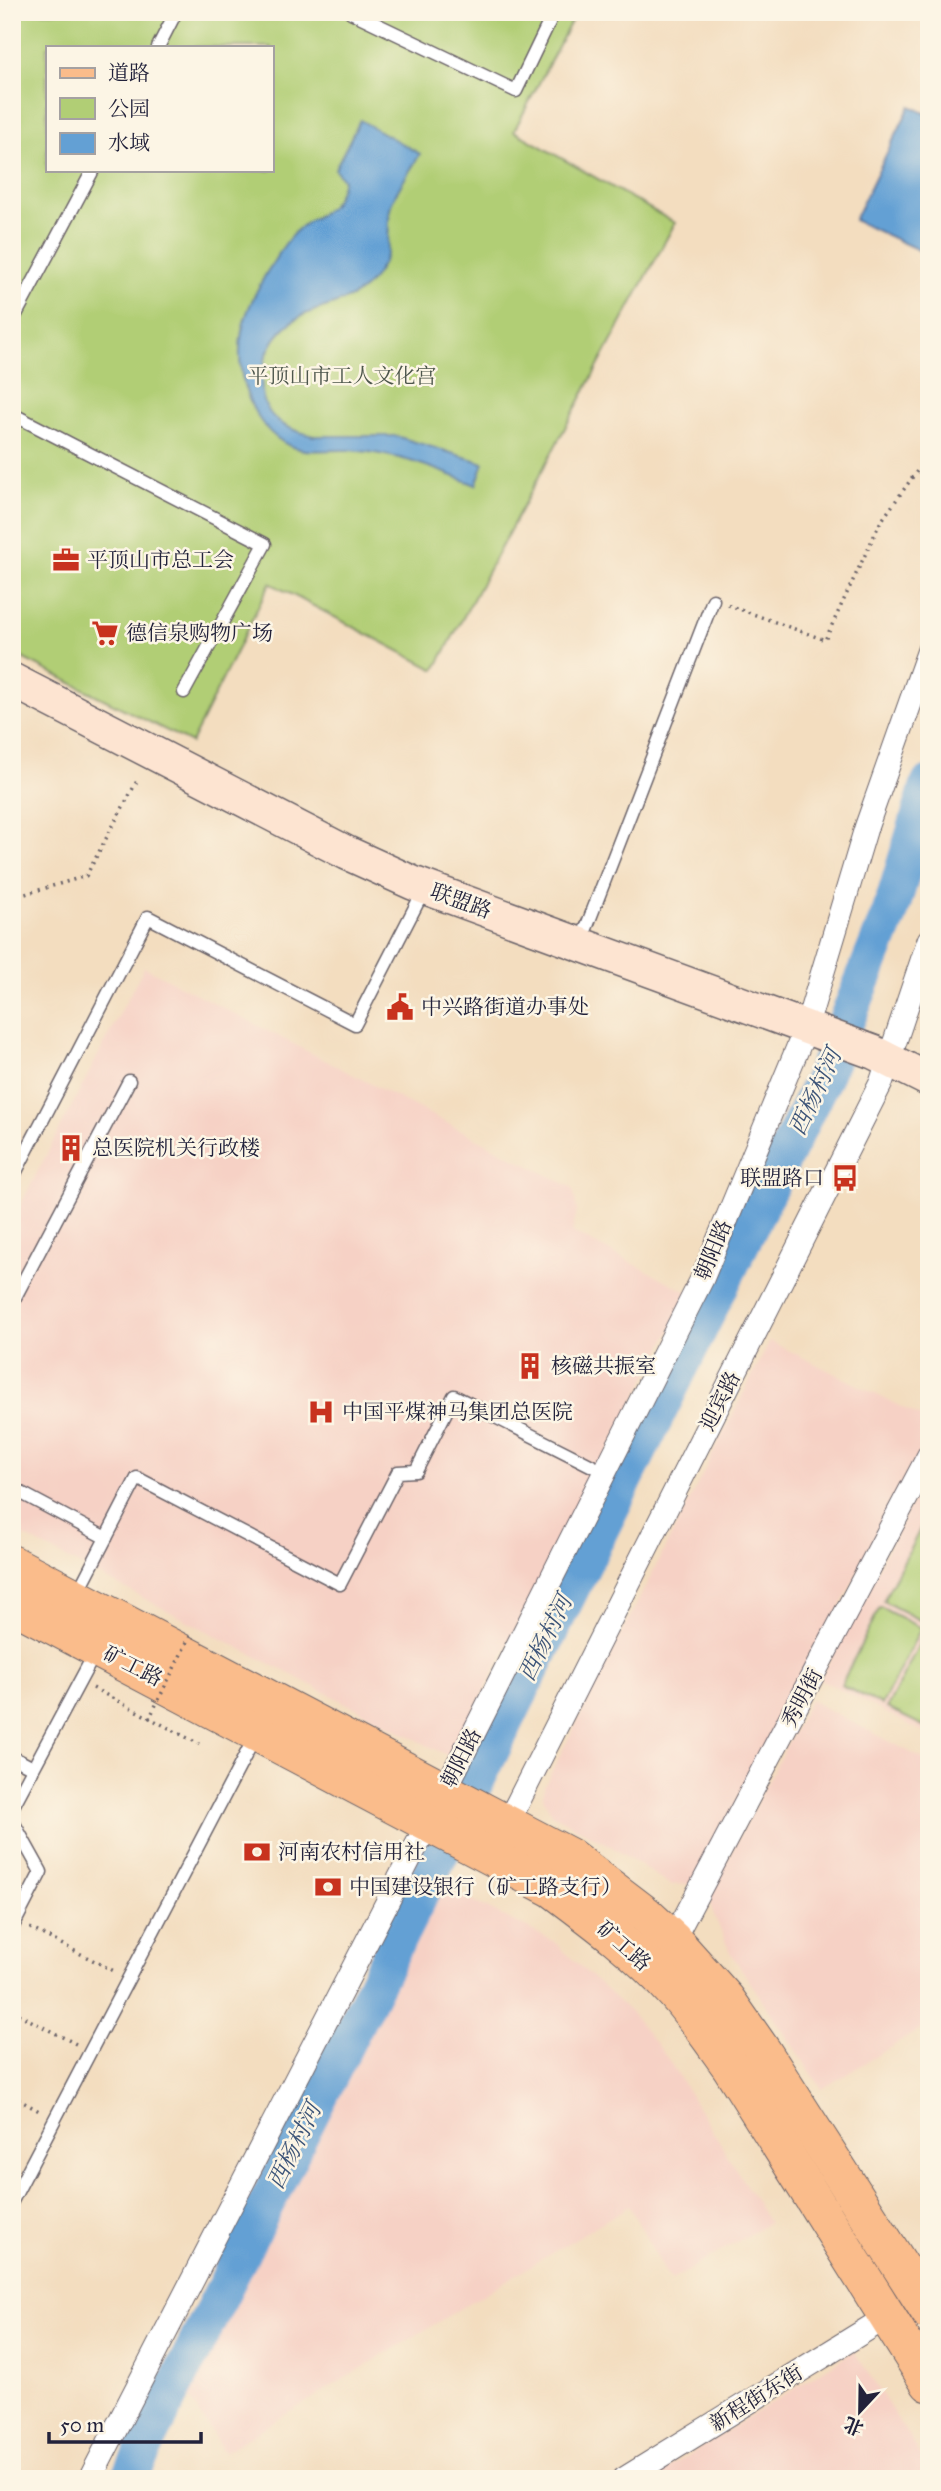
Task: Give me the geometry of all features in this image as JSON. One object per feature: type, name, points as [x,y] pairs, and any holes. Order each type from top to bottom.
[{"type":"main road","name":"矿工路","points":[[12,1564],[75,1597],[436,1806],[489,1833],[570,1857],[617,1892],[673,1940],[726,1999],[763,2052],[929,2311]]},
{"type":"main road","name":"矿工路","points":[[12,1604],[257,1731],[436,1806]]},
{"type":"main road","name":"矿工路","points":[[489,1833],[564,1897],[617,1937],[675,1993],[700,2024],[730,2066],[929,2383]]},
{"type":"street","name":"朝阳路","points":[[90,2479],[436,1806],[702,1279],[811,1029],[866,828],[929,650]]},
{"type":"street","name":"联盟路","points":[[12,680],[347,853],[425,887],[881,1056],[929,1080]]},
{"type":"street","name":"迎宾路","points":[[489,1833],[881,1083],[881,1056],[929,940]]},
{"type":"street","name":"秀明街","points":[[673,1940],[929,1455]]},
{"type":"street","name":"新程街东街","points":[[624,2479],[887,2317]]},
{"type":"lane","points":[[159,46],[177,12]]},
{"type":"lane","points":[[351,12],[516,91],[554,12]]},
{"type":"lane","points":[[12,322],[92,172]]},
{"type":"lane","points":[[12,414],[265,544],[184,692]]},
{"type":"lane","points":[[580,945],[713,600]]},
{"type":"lane","points":[[12,1179],[148,917],[355,1024],[425,887]]},
{"type":"lane","points":[[12,1303],[129,1081]]},
{"type":"lane","points":[[75,1597],[136,1478],[340,1584],[398,1472],[416,1471],[454,1396],[604,1472]]},
{"type":"lane","points":[[12,1488],[106,1538]]},
{"type":"lane","points":[[12,1808],[97,1648]]},
{"type":"lane","points":[[12,2201],[257,1731]]},
{"type":"lane","points":[[12,1757],[33,1768]]},
{"type":"lane","points":[[12,1820],[41,1872],[14,1924]]},
{"type":"path","points":[[713,600],[825,640],[880,523],[929,454]]},
{"type":"path","points":[[12,898],[86,876],[138,779]]},
{"type":"path","points":[[149,1719],[191,1634]]},
{"type":"path","points":[[97,1691],[199,1744]]},
{"type":"path","points":[[14,1924],[121,1975]]},
{"type":"path","points":[[12,2011],[84,2049]]},
{"type":"path","points":[[12,2096],[49,2116]]},
{"type":"shaded area","name":"中国平煤神马集团总医院","points":[[144,967],[573,1188],[577,1211],[572,1232],[690,1293],[450,1757],[12,1530],[12,1221]]},
{"type":"shaded area","points":[[770,1341],[929,1421],[929,1435],[706,1866],[694,1884],[671,1885],[612,1847],[552,1814],[543,1798],[544,1787]]},
{"type":"shaded area","points":[[929,1470],[929,1735],[820,1679]]},
{"type":"shaded area","points":[[810,1700],[929,1762],[929,2024],[822,2089],[730,1952],[712,1910],[710,1894]]},
{"type":"shaded area","points":[[443,1886],[553,1941],[631,2013],[668,2059],[769,2223],[670,2281],[629,2206],[224,2452],[190,2398]]},
{"type":"shaded area","points":[[854,2351],[929,2468],[929,2479],[651,2479]]},
{"type":"green space","name":"平顶山市工人文化宫","points":[[12,12],[576,12],[514,131],[675,223],[435,670],[270,583],[191,743],[12,653]]},
{"type":"green space","points":[[929,1512],[929,1625],[883,1601]]},
{"type":"green space","points":[[880,1607],[921,1628],[882,1705],[841,1685]]},
{"type":"green space","points":[[926,1630],[929,1631],[927,1728],[887,1708]]},
{"type":"water","points":[[910,106],[929,115],[929,255],[854,220]]},
{"type":"water","points":[[360,120],[420,154],[391,205],[386,256],[375,276],[363,289],[348,298],[303,315],[274,340],[264,364],[264,401],[279,422],[304,434],[396,436],[484,463],[476,485],[423,465],[385,455],[348,450],[304,450],[290,446],[265,426],[248,397],[243,380],[240,347],[249,308],[267,272],[287,241],[302,226],[333,204],[343,180],[335,169]]},
{"type":"waterway","name":"西杨村河","points":[[129,2479],[824,1076],[890,913],[929,784]]},
{"type":"place","name":"平顶山市总工会","points":[[66,560]]},
{"type":"place","name":"德信泉购物广场","points":[[105,633]]},
{"type":"place","name":"中兴路街道办事处","points":[[400,1007]]},
{"type":"place","name":"总医院机关行政楼","points":[[71,1148]]},
{"type":"place","name":"联盟路口","points":[[845,1178]]},
{"type":"place","name":"核磁共振室","points":[[530,1366]]},
{"type":"place","name":"中国平煤神马集团总医院","points":[[321,1412]]},
{"type":"place","name":"河南农村信用社","points":[[257,1852]]},
{"type":"place","name":"中国建设银行（矿工路支行）","points":[[328,1887]]}]
